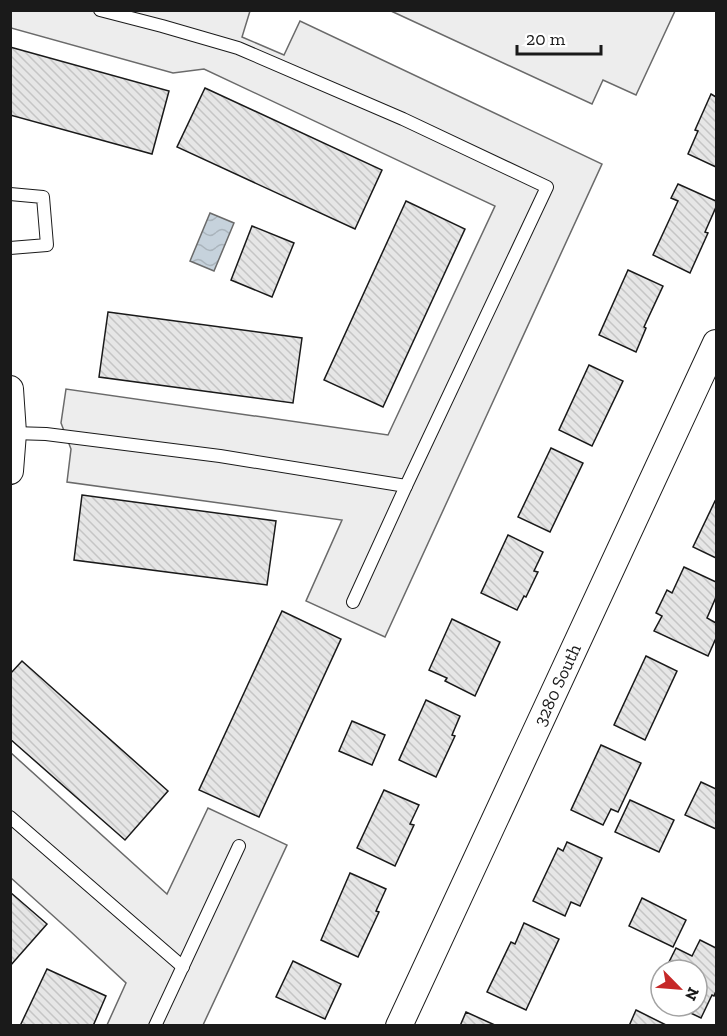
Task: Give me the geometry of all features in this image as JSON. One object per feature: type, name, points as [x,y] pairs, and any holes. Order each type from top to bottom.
[{"type":"street","name":"3280 South","points":[[399,1026],[717,343]]},
{"type":"street","points":[[10,389],[13,433],[10,471]]},
{"type":"lane","points":[[100,10],[238,48],[403,119],[547,187],[353,602]]},
{"type":"lane","points":[[10,194],[43,197],[47,245],[10,248]]},
{"type":"lane","points":[[13,433],[46,434],[220,456],[406,486]]},
{"type":"lane","points":[[10,817],[183,966]]},
{"type":"lane","points":[[155,1026],[239,846]]},
{"type":"shaded area","points":[[10,11],[250,11],[242,37],[284,55],[300,21],[602,164],[385,637],[306,601],[342,520],[67,482],[71,449],[61,423],[66,389],[388,435],[495,206],[204,69],[173,73],[11,28]]},
{"type":"shaded area","points":[[391,11],[675,11],[636,95],[603,80],[592,104]]},
{"type":"shaded area","points":[[10,752],[167,894],[208,808],[287,845],[203,1025],[107,1025],[126,983],[11,878]]},
{"type":"water","points":[[210,213],[234,223],[214,271],[190,261]]},
{"type":"building","points":[[10,47],[169,91],[152,154],[10,115]]},
{"type":"building","points":[[205,88],[382,170],[355,229],[177,147]]},
{"type":"building","points":[[711,94],[716,97],[716,167],[688,154],[698,131],[695,130]]},
{"type":"building","points":[[678,184],[716,201],[716,207],[705,232],[708,233],[690,273],[653,255],[678,201],[671,198]]},
{"type":"building","points":[[406,201],[465,229],[383,407],[324,380]]},
{"type":"building","points":[[252,226],[294,243],[272,297],[231,280]]},
{"type":"building","points":[[628,270],[663,286],[644,327],[646,328],[636,352],[599,335]]},
{"type":"building","points":[[108,312],[302,338],[293,403],[99,377]]},
{"type":"building","points":[[589,365],[623,381],[592,446],[559,430]]},
{"type":"building","points":[[551,448],[583,463],[550,532],[518,517]]},
{"type":"building","points":[[82,495],[276,521],[267,585],[74,560]]},
{"type":"building","points":[[716,502],[716,558],[693,547]]},
{"type":"building","points":[[508,535],[543,552],[534,571],[538,572],[517,610],[481,593]]},
{"type":"building","points":[[684,567],[716,582],[716,597],[707,618],[716,623],[716,638],[708,656],[654,631],[662,616],[656,613],[667,590],[672,593]]},
{"type":"building","points":[[282,611],[341,639],[259,817],[199,790]]},
{"type":"building","points":[[452,619],[500,642],[475,696],[445,681],[447,678],[429,670]]},
{"type":"building","points":[[646,656],[677,671],[645,740],[614,725]]},
{"type":"building","points":[[22,661],[168,791],[125,840],[10,739],[10,674]]},
{"type":"building","points":[[426,700],[460,716],[452,735],[455,736],[436,777],[399,760]]},
{"type":"building","points":[[352,721],[385,735],[372,765],[339,751]]},
{"type":"building","points":[[601,745],[641,763],[618,812],[611,809],[603,825],[571,810]]},
{"type":"building","points":[[701,782],[716,789],[716,829],[685,815]]},
{"type":"building","points":[[384,790],[419,805],[410,824],[414,825],[395,866],[357,848]]},
{"type":"building","points":[[630,800],[674,820],[659,852],[615,832]]},
{"type":"building","points":[[567,842],[602,858],[580,906],[571,902],[565,916],[533,901],[558,848],[563,851]]},
{"type":"building","points":[[350,873],[386,889],[376,911],[379,912],[358,957],[321,940]]},
{"type":"building","points":[[10,892],[47,924],[10,966]]},
{"type":"building","points":[[642,898],[686,920],[673,947],[629,926]]},
{"type":"building","points":[[524,923],[559,939],[526,1010],[487,992],[511,942],[515,944]]},
{"type":"building","points":[[700,940],[716,948],[716,991],[709,1001],[709,958],[671,958],[676,948],[692,956]]},
{"type":"building","points":[[293,961],[341,984],[325,1019],[276,997]]},
{"type":"building","points":[[47,969],[106,996],[93,1026],[20,1026]]},
{"type":"building","points":[[636,1010],[668,1026],[629,1026]]},
{"type":"building","points":[[466,1012],[497,1026],[460,1026]]}]
